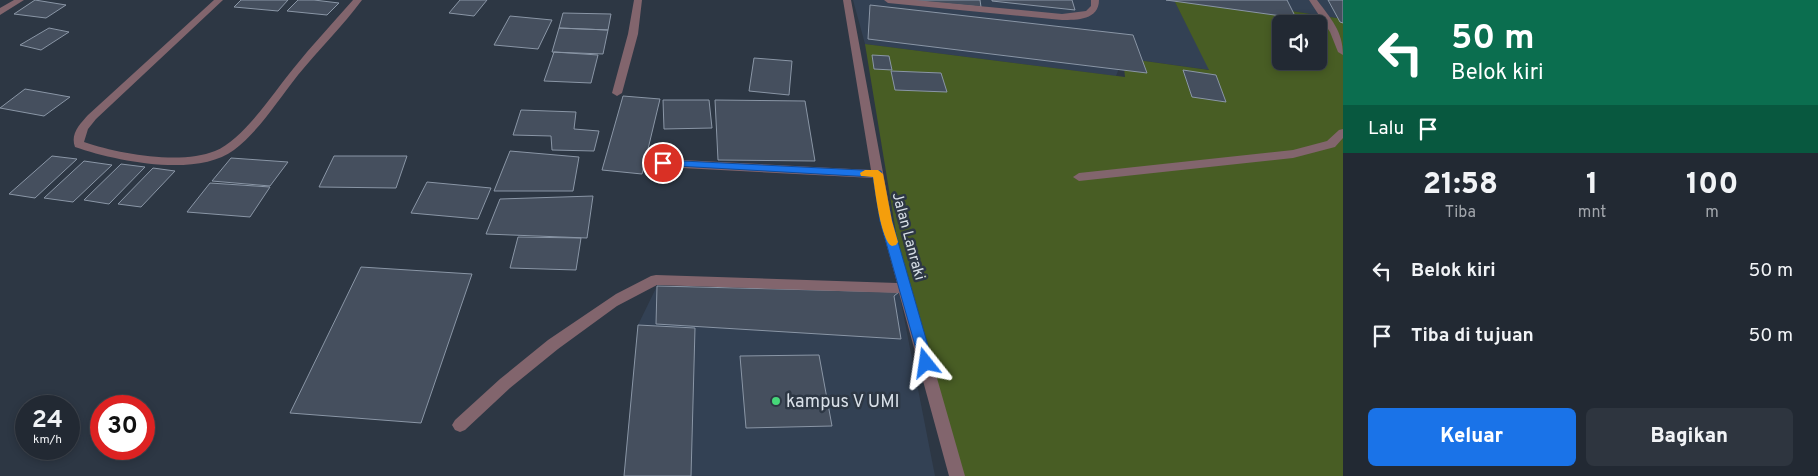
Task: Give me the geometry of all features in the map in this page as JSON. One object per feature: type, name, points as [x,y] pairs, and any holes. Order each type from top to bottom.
[{"type":"street","points":[[0,12],[20,0]]},
{"type":"street","points":[[219,0],[92,117],[81,129],[78,137],[79,144],[92,150],[163,161],[195,159],[222,153],[257,120],[318,44],[358,0]]},
{"type":"street","points":[[617,93],[633,34],[638,0]]},
{"type":"street","name":"Jalan Lanraki","points":[[847,0],[886,221],[957,476]]},
{"type":"street","points":[[888,0],[1062,17],[1078,16],[1091,12],[1094,8],[1095,0]]},
{"type":"street","points":[[1314,0],[1335,32],[1343,52]]},
{"type":"street","points":[[1078,177],[1293,154],[1331,144],[1343,132]]},
{"type":"street","points":[[663,163],[878,174]]},
{"type":"street","points":[[460,425],[489,396],[541,352],[621,296],[656,280],[906,288]]},
{"type":"shaded area","points":[[853,0],[1174,0],[1210,70],[1123,58],[1116,76],[865,44]]},
{"type":"shaded area","points":[[1220,0],[1343,0],[1343,19],[1327,15]]},
{"type":"shaded area","name":"kampus V UMI","points":[[657,286],[899,292],[935,476],[624,476],[638,325]]},
{"type":"green space","points":[[1174,0],[1220,0],[1317,15],[1272,15],[1272,70],[1327,70],[1327,17],[1343,19],[1343,476],[951,476],[903,275],[865,44],[1125,77],[1123,58],[1209,70]]},
{"type":"building","points":[[35,0],[66,5],[46,18],[14,14]]},
{"type":"building","points":[[241,0],[288,0],[278,11],[234,7]]},
{"type":"building","points":[[298,0],[339,3],[327,15],[287,11]]},
{"type":"building","points":[[460,0],[487,0],[474,16],[449,13]]},
{"type":"building","points":[[901,0],[980,0],[981,7]]},
{"type":"building","points":[[1072,0],[1075,10],[992,1]]},
{"type":"building","points":[[1166,0],[1287,0],[1294,15],[1274,15]]},
{"type":"building","points":[[1328,0],[1343,0],[1343,23],[1340,22]]},
{"type":"building","points":[[870,5],[1133,35],[1147,73],[868,39]]},
{"type":"building","points":[[563,13],[611,14],[608,30],[559,28]]},
{"type":"building","points":[[510,16],[552,20],[538,49],[494,45]]},
{"type":"building","points":[[49,28],[69,32],[41,50],[20,45]]},
{"type":"building","points":[[559,28],[608,30],[603,54],[552,52]]},
{"type":"building","points":[[554,52],[598,55],[591,83],[544,81]]},
{"type":"building","points":[[872,55],[889,56],[892,70],[874,69]]},
{"type":"building","points":[[754,58],[792,61],[789,95],[749,91]]},
{"type":"building","points":[[1183,70],[1216,75],[1226,102],[1192,97]]},
{"type":"building","points":[[891,71],[941,73],[947,92],[895,90]]},
{"type":"building","points":[[25,89],[70,97],[44,116],[0,108]]},
{"type":"building","points":[[623,96],[660,99],[642,174],[602,170]]},
{"type":"building","points":[[663,100],[709,100],[712,128],[664,129]]},
{"type":"building","points":[[715,100],[805,101],[815,161],[718,160]]},
{"type":"building","points":[[521,110],[576,112],[574,129],[599,131],[594,151],[552,150],[551,136],[513,135]]},
{"type":"building","points":[[510,151],[579,157],[573,191],[494,191]]},
{"type":"building","points":[[52,156],[77,159],[35,198],[9,194]]},
{"type":"building","points":[[334,156],[407,156],[396,188],[319,187]]},
{"type":"building","points":[[231,158],[288,162],[270,186],[212,181]]},
{"type":"building","points":[[84,161],[112,165],[73,202],[44,198]]},
{"type":"building","points":[[121,164],[145,167],[109,204],[84,200]]},
{"type":"building","points":[[153,168],[175,171],[141,207],[118,204]]},
{"type":"building","points":[[427,182],[491,188],[478,219],[411,213]]},
{"type":"building","points":[[210,183],[270,187],[250,217],[187,212]]},
{"type":"building","points":[[593,196],[587,238],[486,234],[500,199]]},
{"type":"building","points":[[518,237],[581,238],[576,270],[510,268]]},
{"type":"building","points":[[361,267],[472,274],[421,423],[290,413]]},
{"type":"building","points":[[657,286],[899,292],[894,296],[901,339],[656,324]]},
{"type":"building","points":[[638,325],[695,328],[691,476],[624,476]]},
{"type":"building","points":[[819,355],[832,426],[746,428],[740,356]]},
{"type":"slow traffic","points":[[865,173],[878,174],[886,221],[892,242]]},
{"type":"place","name":"kampus V UMI","points":[[776,401]]},
{"type":"route","points":[[663,163],[878,174],[886,221],[926,363]]}]
